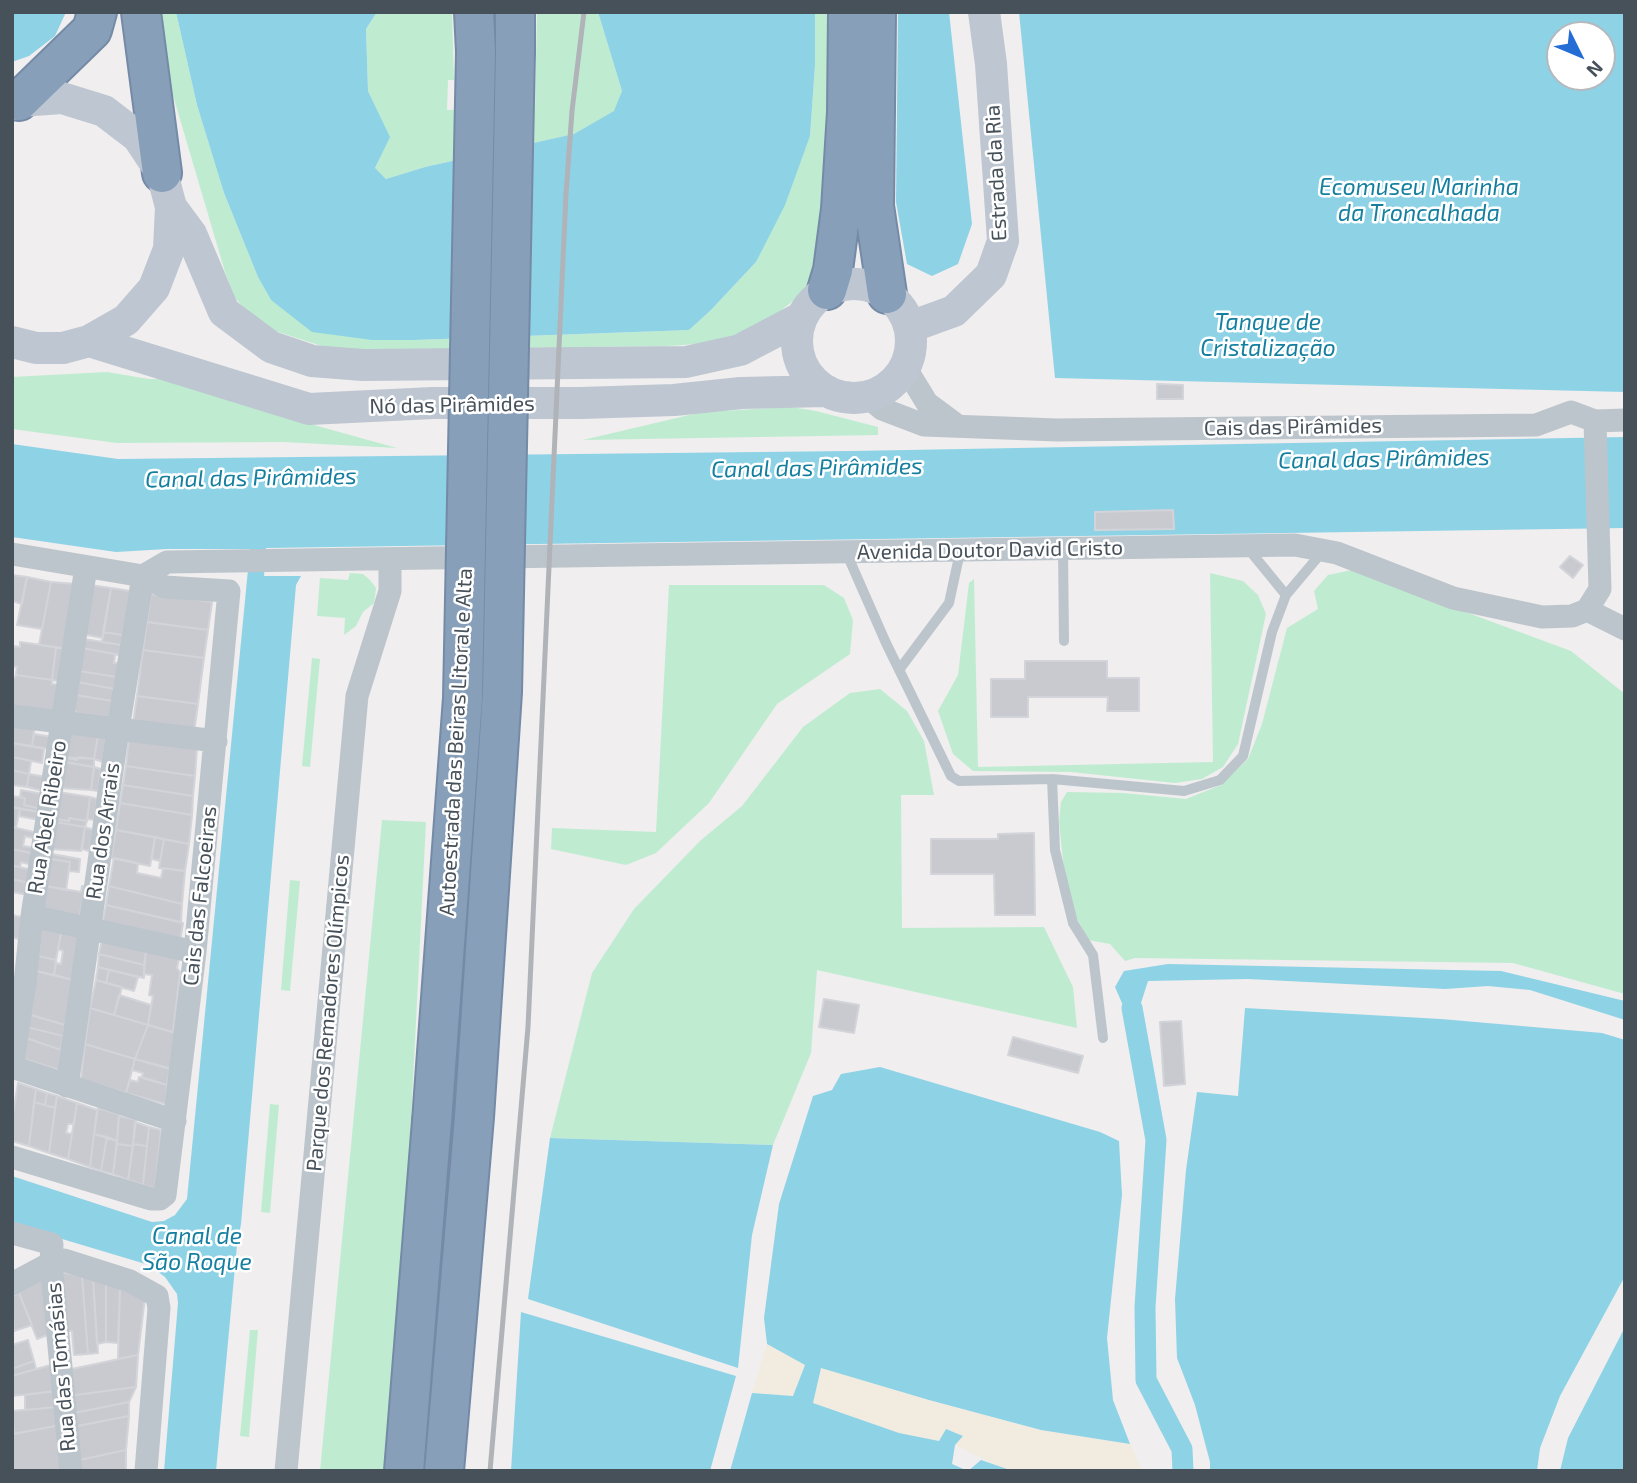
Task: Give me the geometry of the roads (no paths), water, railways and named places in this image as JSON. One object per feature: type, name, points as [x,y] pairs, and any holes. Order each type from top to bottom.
[{"type":"highway","points":[[16,102],[92,30],[97,12]]},
{"type":"highway","points":[[141,12],[167,190]]},
{"type":"highway","name":"Autoestrada das Beiras Litoral e Alta","points":[[404,1471],[463,698],[474,12]]},
{"type":"highway","name":"Autoestrada das Beiras Litoral e Alta","points":[[444,1471],[474,1117],[502,692],[515,12]]},
{"type":"highway","points":[[827,290],[833,270],[841,209],[847,112],[848,12]]},
{"type":"highway","points":[[876,12],[874,206],[887,295]]},
{"type":"main road","name":"Estrada da Ria","points":[[909,327],[954,311],[991,275],[1003,242],[991,64],[984,12]]},
{"type":"main road","name":"Nó das Pirâmides","points":[[16,102],[62,99],[104,111],[138,137],[191,234],[224,312],[271,347],[312,361],[363,365],[687,362],[740,350],[801,318],[811,303],[827,290]]},
{"type":"main road","points":[[20,349],[63,348],[89,341],[126,320],[154,288],[169,249],[167,190]]},
{"type":"main road","points":[[827,290],[846,284],[866,284],[899,304],[909,327],[912,342],[905,367],[885,390],[869,397]]},
{"type":"main road","points":[[801,318],[797,336],[798,354],[805,372],[825,391]]},
{"type":"main road","name":"Nó das Pirâmides","points":[[89,341],[309,409],[433,403],[674,400],[741,393],[825,391],[850,399],[869,397]]},
{"type":"street","points":[[905,367],[927,403],[958,426]]},
{"type":"street","name":"Cais das Pirâmides","points":[[869,397],[882,409],[924,425],[1057,430],[1536,425],[1571,412],[1596,427],[1625,420]]},
{"type":"street","points":[[1596,427],[1600,589],[1587,610],[1625,629]]},
{"type":"street","name":"Avenida Doutor David Cristo","points":[[143,576],[167,562],[1295,545],[1337,553],[1453,598],[1542,617],[1572,616],[1587,610]]},
{"type":"street","points":[[12,554],[143,576]]},
{"type":"street","name":"Parque dos Remadores Olímpicos","points":[[286,1471],[357,696],[390,591],[390,559]]},
{"type":"street","name":"Rua Abel Ribeiro","points":[[12,1067],[19,981],[32,916],[86,567]]},
{"type":"street","name":"Cais das Falcoeiras","points":[[12,1157],[150,1199],[160,1199],[166,1190],[195,952],[229,591],[165,587],[143,576]]},
{"type":"street","name":"Rua dos Arrais","points":[[67,1086],[88,930],[143,576]]},
{"type":"street","points":[[12,716],[216,741]]},
{"type":"street","points":[[32,916],[195,952]]},
{"type":"street","points":[[12,1067],[175,1121]]},
{"type":"street","points":[[12,1233],[52,1244],[51,1263]]},
{"type":"street","points":[[12,1284],[51,1263],[64,1260],[130,1281],[157,1296],[159,1308],[146,1471]]},
{"type":"street","name":"Rua das Tomásias","points":[[51,1263],[71,1471]]},
{"type":"lane","points":[[1247,546],[1286,595]]},
{"type":"lane","points":[[1063,549],[1064,641]]},
{"type":"lane","points":[[846,552],[951,776],[959,781],[1052,779],[1184,791],[1220,780],[1243,756],[1272,632],[1286,595],[1324,551]]},
{"type":"lane","points":[[899,670],[948,603],[960,552]]},
{"type":"lane","points":[[1052,779],[1055,850],[1073,923],[1093,956],[1103,1038]]},
{"type":"water","points":[[12,12],[66,12],[55,36],[29,56],[12,62]]},
{"type":"water","points":[[176,12],[377,12],[366,29],[368,91],[390,137],[375,168],[386,179],[425,167],[574,134],[614,111],[622,91],[598,12],[815,12],[815,65],[810,136],[785,205],[756,262],[689,330],[414,340],[372,340],[312,332],[271,300],[258,277],[224,193],[197,105]]},
{"type":"water","points":[[898,12],[949,12],[972,224],[958,264],[932,276],[907,264],[896,202]]},
{"type":"water","name":"Ecomuseu Marinha da Troncalhada","points":[[1019,12],[1625,12],[1625,392],[1055,378]]},
{"type":"water","name":"Canal das Pirâmides","points":[[1625,437],[1625,528],[266,548],[264,576],[301,576],[296,585],[241,1224],[216,1471],[164,1471],[178,1303],[177,1294],[165,1277],[149,1265],[12,1224],[12,1176],[152,1222],[164,1221],[175,1215],[187,1199],[250,549],[116,552],[12,537],[12,444],[118,459],[852,451]]},
{"type":"water","points":[[1168,964],[1501,971],[1625,1001],[1625,1020],[1530,990],[1488,986],[1445,989],[1248,979],[1148,981],[1140,1006],[1125,1010],[1115,987],[1124,971]]},
{"type":"water","points":[[1245,1008],[1441,1019],[1602,1033],[1625,1040],[1625,1276],[1560,1396],[1540,1448],[1537,1471],[1210,1471],[1195,1405],[1177,1358],[1175,1299],[1186,1170],[1197,1092],[1238,1096]]},
{"type":"water","points":[[880,1067],[1100,1132],[1119,1141],[1122,1195],[1107,1338],[1113,1400],[1130,1444],[1041,1430],[821,1368],[813,1403],[899,1433],[939,1441],[946,1429],[963,1436],[955,1445],[952,1464],[968,1471],[730,1471],[752,1393],[793,1396],[805,1365],[767,1344],[764,1318],[779,1204],[813,1096],[832,1090],[841,1074]]},
{"type":"water","points":[[550,1138],[773,1145],[752,1235],[738,1368],[528,1299]]},
{"type":"water","points":[[521,1312],[736,1376],[710,1471],[511,1471]]},
{"type":"water","points":[[1625,1327],[1625,1471],[1560,1471],[1568,1438]]},
{"type":"water","points":[[981,1460],[1013,1471],[968,1471]]},
{"type":"waterway","points":[[1132,1008],[1156,1140],[1145,1307],[1146,1380],[1182,1449],[1183,1471]]},
{"type":"railway","points":[[490,1471],[528,1027],[566,194],[572,111],[584,12]]},
{"type":"water label","name":"Tanque de Cristalização","points":[[1268,335]]},
{"type":"water label","name":"Canal de São Roque","points":[[197,1249]]}]
